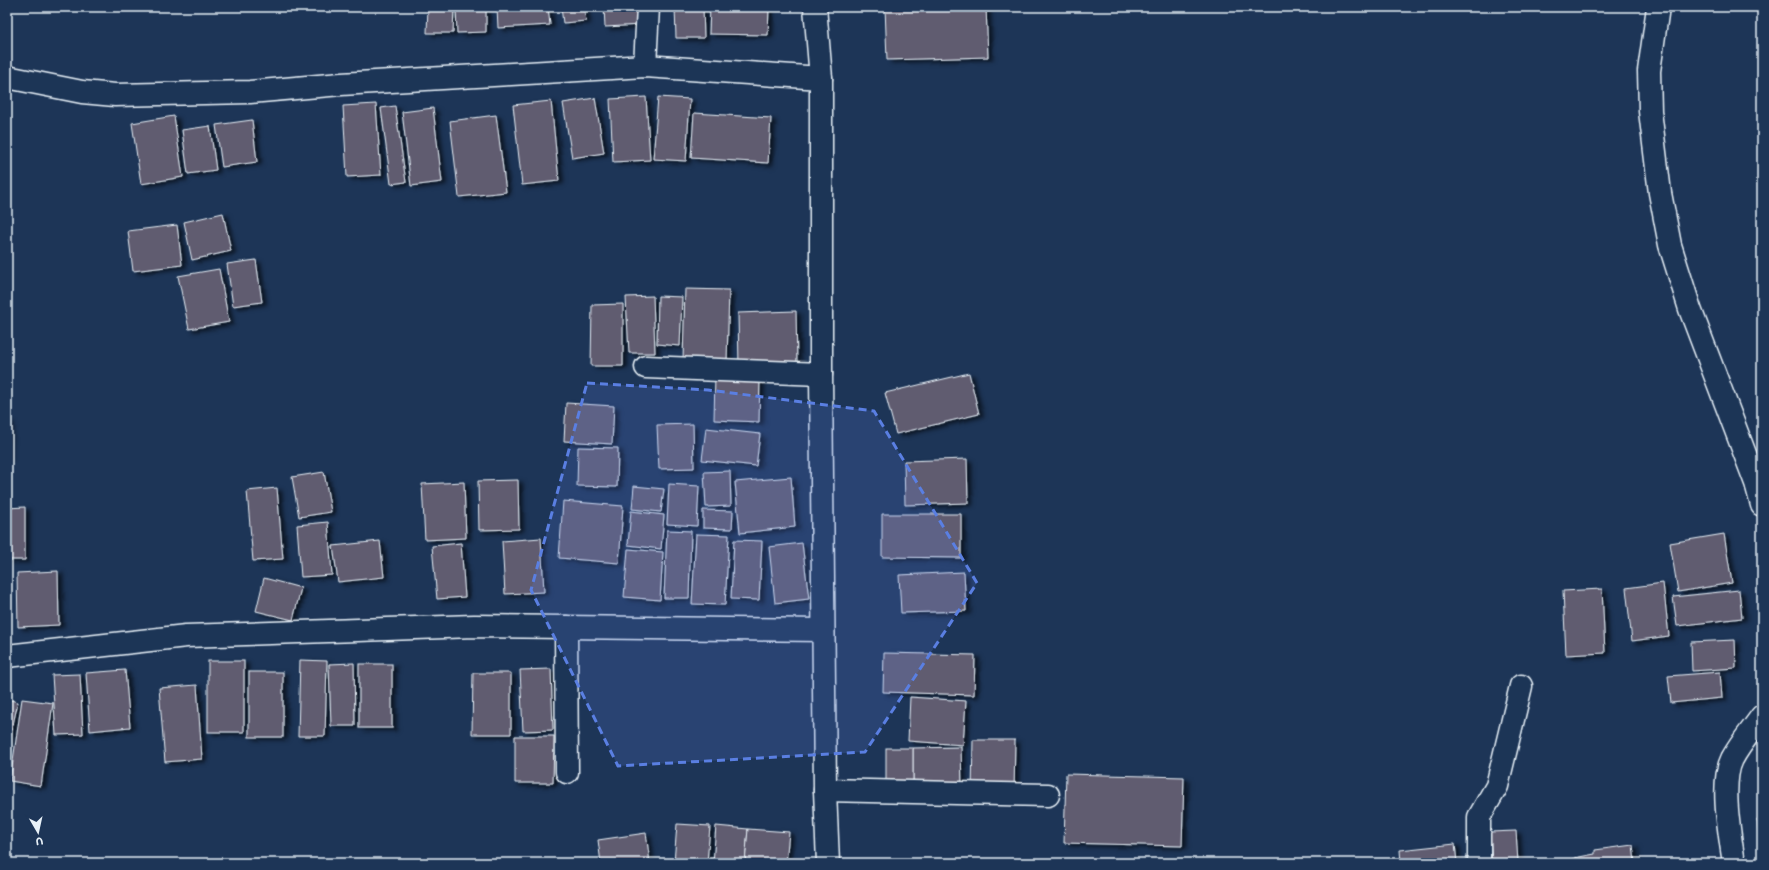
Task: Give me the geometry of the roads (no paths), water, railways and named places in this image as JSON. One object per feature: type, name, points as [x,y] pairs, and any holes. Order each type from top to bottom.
[{"type":"street","points":[[645,66],[648,7]]},
{"type":"street","points":[[815,7],[821,78],[823,630],[825,790],[828,863]]},
{"type":"street","points":[[1658,7],[1649,71],[1650,111],[1660,193],[1667,231],[1690,309],[1756,484],[1762,505]]},
{"type":"street","points":[[7,77],[82,92],[115,95],[250,92],[340,84],[645,66],[821,78]]},
{"type":"street","points":[[646,367],[821,374]]},
{"type":"street","points":[[7,656],[186,636],[474,626],[823,630]]},
{"type":"street","points":[[566,627],[567,772]]},
{"type":"street","points":[[1480,863],[1479,817],[1497,786],[1521,686]]},
{"type":"street","points":[[1734,863],[1729,827],[1727,779],[1732,760],[1762,716]]},
{"type":"street","points":[[825,790],[1048,795]]}]
